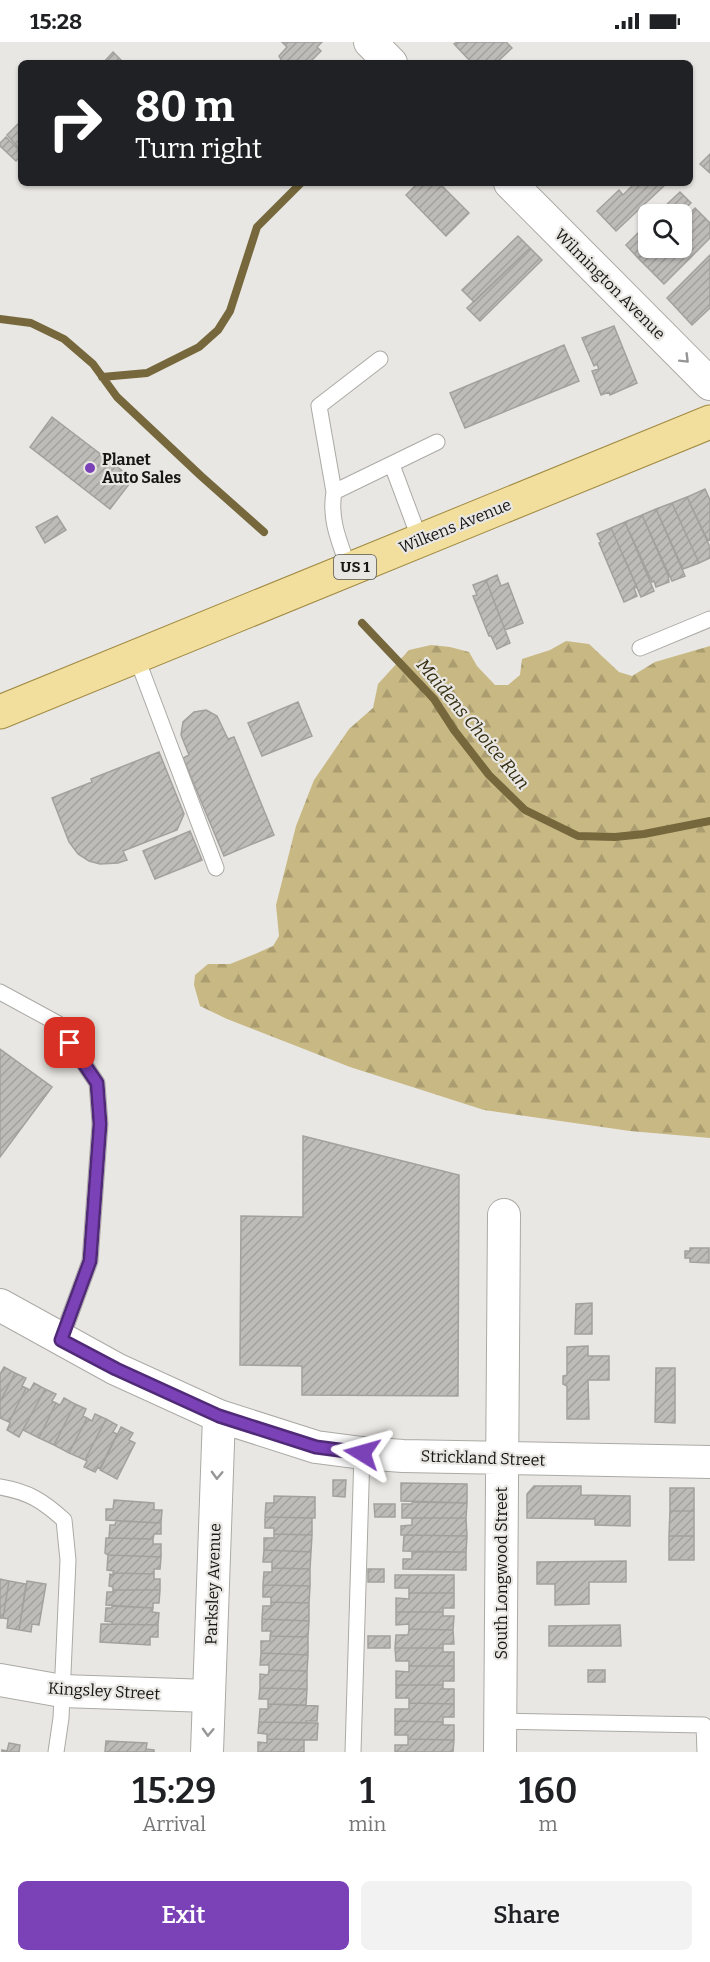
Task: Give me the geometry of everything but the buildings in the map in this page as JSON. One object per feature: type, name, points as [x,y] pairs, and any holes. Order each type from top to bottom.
[{"type":"main road","name":"Wilkens Avenue","points":[[0,712],[710,422]]},
{"type":"street","points":[[370,42],[388,60]]},
{"type":"street","name":"Wilmington Avenue","points":[[513,186],[710,384]]},
{"type":"street","name":"South Longwood Street","points":[[500,1752],[504,1215]]},
{"type":"street","name":"Strickland Street","points":[[0,1305],[116,1369],[219,1416],[316,1447],[362,1453],[502,1460],[710,1462]]},
{"type":"street","name":"Parksley Avenue","points":[[207,1752],[219,1416]]},
{"type":"street","name":"Kingsley Street","points":[[0,1680],[62,1691],[209,1696]]},
{"type":"lane","points":[[349,569],[335,530],[331,507],[334,492],[319,406],[380,359]]},
{"type":"lane","points":[[334,492],[436,442]]},
{"type":"lane","points":[[392,465],[420,540]]},
{"type":"lane","points":[[640,648],[710,619]]},
{"type":"lane","points":[[136,656],[216,868]]},
{"type":"lane","points":[[0,992],[57,1023],[97,1083],[100,1124],[90,1261],[61,1340]]},
{"type":"lane","points":[[353,1752],[362,1453]]},
{"type":"lane","points":[[0,1487],[21,1491],[46,1503],[64,1520],[68,1560],[61,1718],[56,1752]]},
{"type":"lane","points":[[501,1721],[704,1725],[705,1752]]},
{"type":"green space","points":[[566,641],[589,644],[619,672],[632,676],[655,662],[710,646],[710,1138],[630,1131],[484,1110],[350,1067],[227,1019],[200,1006],[194,985],[195,975],[208,964],[230,964],[273,946],[279,936],[276,905],[296,826],[314,780],[349,729],[373,708],[378,684],[409,650],[431,645],[469,652],[477,666],[495,685],[508,685],[520,675],[522,659],[550,650]]},
{"type":"waterway","points":[[102,377],[147,373],[199,347],[218,330],[230,311],[257,227],[298,186]]},
{"type":"waterway","name":"Maidens Choice Run","points":[[0,319],[31,323],[64,339],[93,364],[117,397],[264,532]]},
{"type":"waterway","name":"Maidens Choice Run","points":[[362,623],[434,699],[454,730],[489,775],[525,810],[578,836],[615,837],[644,834],[710,821]]},
{"type":"place","name":"Planet Auto Sales","points":[[90,468]]},
{"type":"route","points":[[70,1043],[97,1083],[100,1124],[90,1261],[61,1340],[116,1369],[219,1416],[316,1447],[362,1453]]}]
